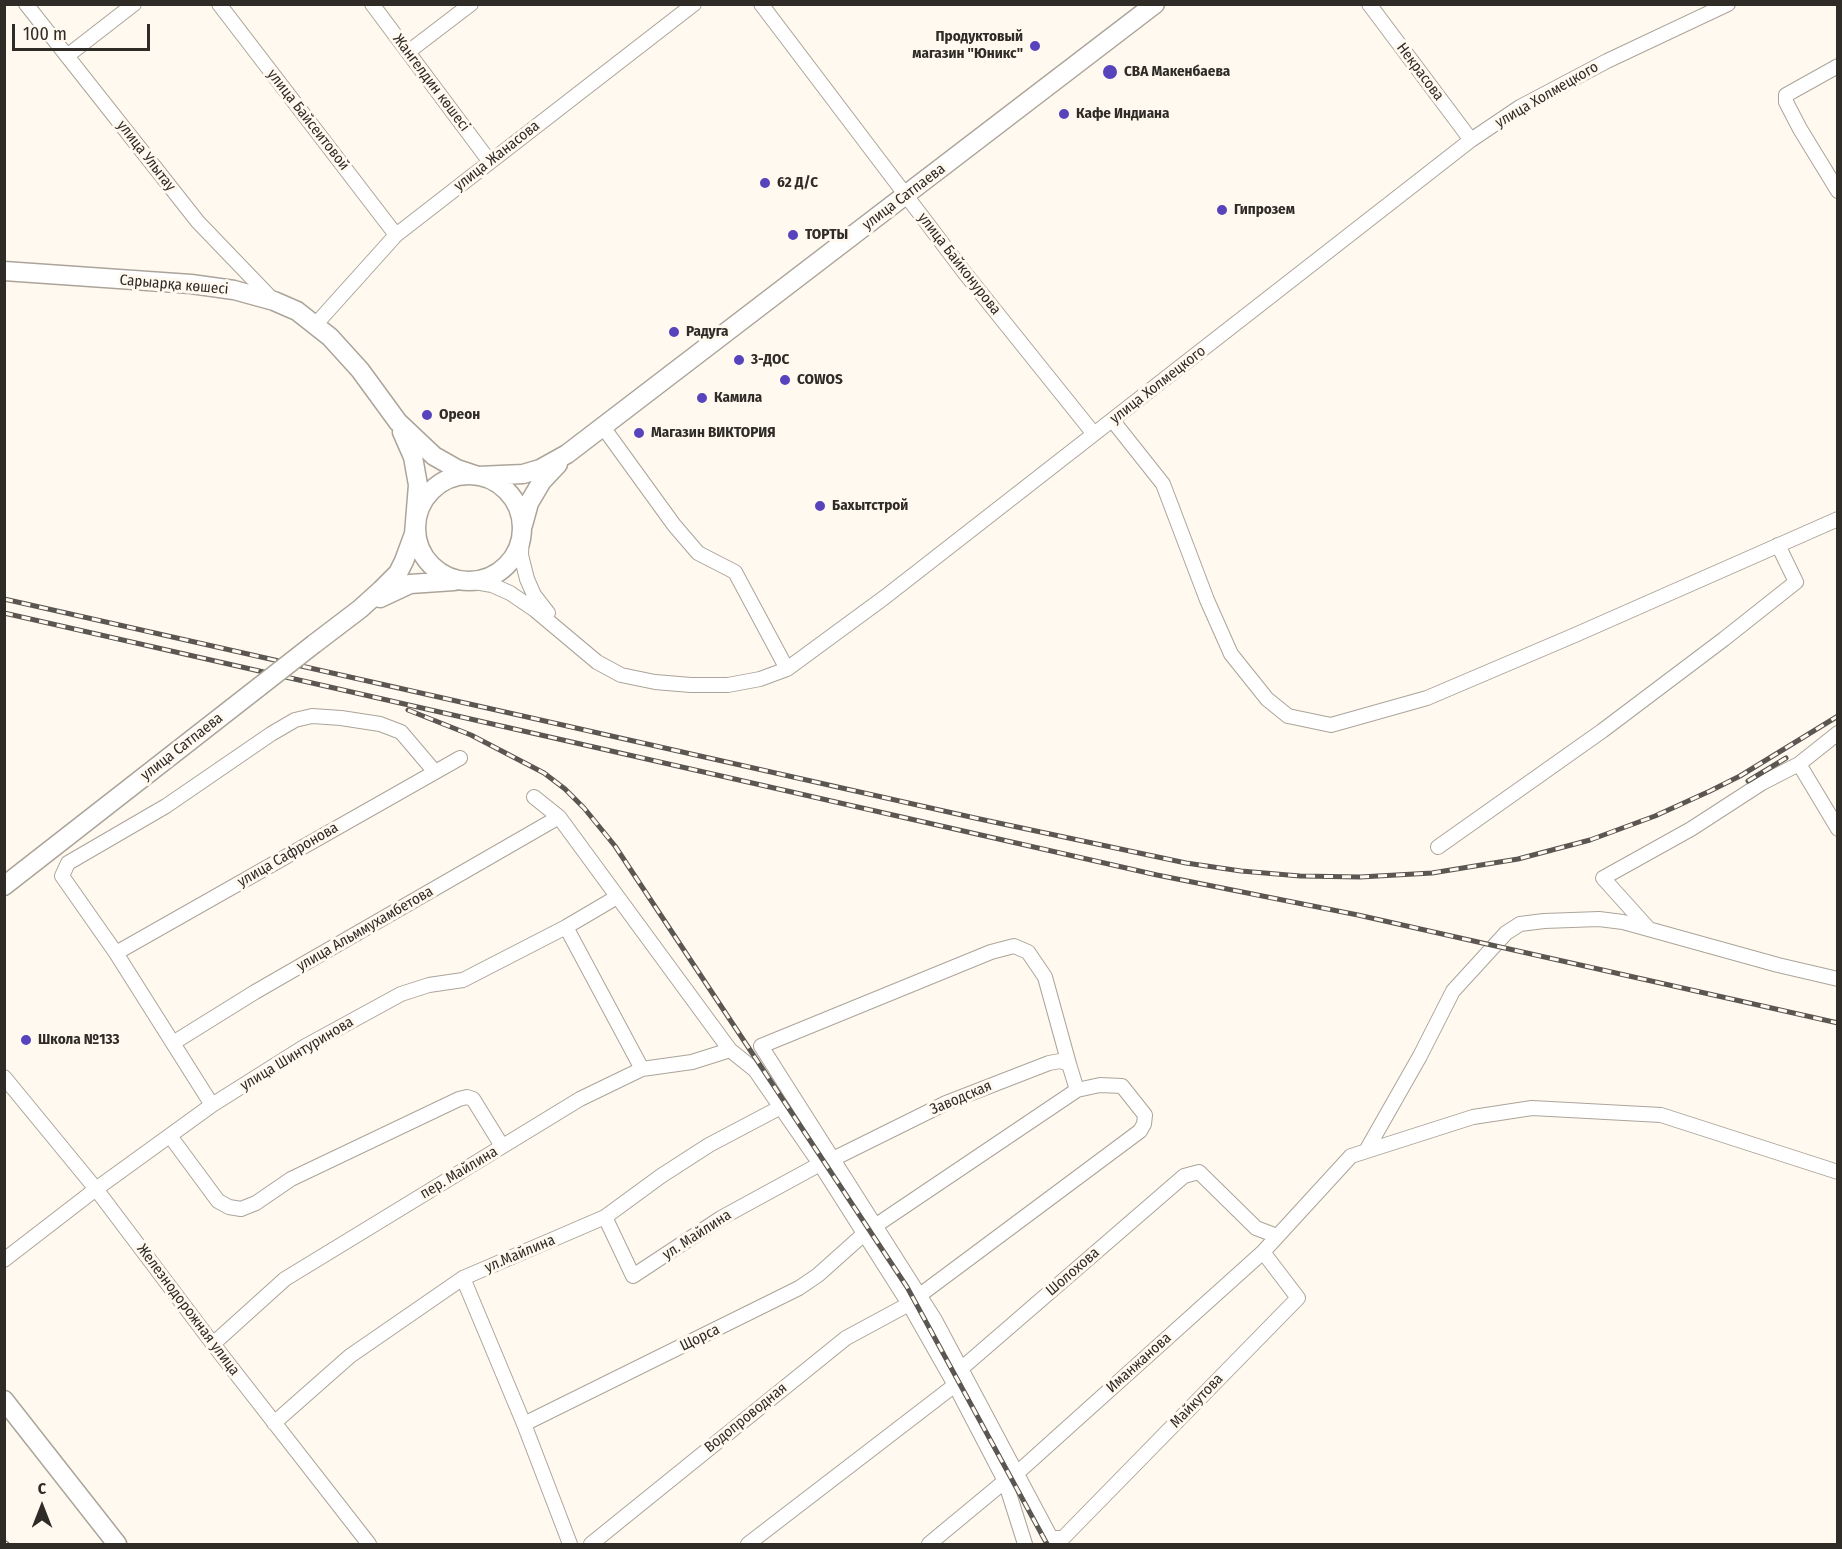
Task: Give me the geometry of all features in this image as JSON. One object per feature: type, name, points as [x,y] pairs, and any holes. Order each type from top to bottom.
[{"type":"main road","name":"улица Сатпаева","points":[[567,454],[1155,4]]},
{"type":"main road","name":"Сарыарқа көшесі","points":[[4,271],[190,284],[234,290],[274,301],[297,311],[316,324],[360,370],[398,422]]},
{"type":"main road","points":[[398,422],[434,456],[457,469],[496,483],[507,492],[518,509],[522,530]]},
{"type":"main road","points":[[398,422],[413,457],[418,485],[416,530],[423,554],[438,571],[449,577],[463,580]]},
{"type":"main road","points":[[360,609],[398,573],[409,549],[421,506],[434,488],[455,477],[523,474],[540,469],[567,454]]},
{"type":"main road","points":[[360,609],[410,584],[479,580],[502,568],[516,552],[529,503],[542,481],[567,454]]},
{"type":"main road","name":"улица Сатпаева","points":[[4,886],[360,609]]},
{"type":"main road","points":[[4,1400],[117,1545]]},
{"type":"street","name":"улица Улытау","points":[[26,4],[198,222],[274,301]]},
{"type":"street","points":[[67,56],[134,4]]},
{"type":"street","name":"улица Байсеитовой","points":[[219,4],[396,235]]},
{"type":"street","name":"Жангелдин көшесі","points":[[372,4],[490,162]]},
{"type":"street","points":[[408,52],[471,4]]},
{"type":"street","name":"улица Жанасова","points":[[316,324],[396,235],[694,4]]},
{"type":"street","name":"улица Байконурова","points":[[762,4],[964,272],[1094,434]]},
{"type":"street","name":"Некрасова","points":[[1369,4],[1471,140]]},
{"type":"street","name":"улица Холмецкого","points":[[577,646],[597,662],[621,675],[655,682],[728,685],[760,679],[787,669],[885,597],[1113,421],[1471,140],[1520,106],[1607,61],[1728,4]]},
{"type":"street","points":[[1838,66],[1786,94],[1786,102],[1800,129],[1838,191]]},
{"type":"street","points":[[1113,421],[1163,484],[1207,600],[1231,654],[1267,699],[1288,716],[1331,725],[1427,698],[1838,519]]},
{"type":"street","points":[[603,427],[674,525],[698,552],[735,572],[787,669]]},
{"type":"street","points":[[522,530],[521,555],[534,595],[577,646]]},
{"type":"street","points":[[1438,847],[1593,738],[1796,582],[1778,545]]},
{"type":"street","points":[[463,580],[492,585],[510,593],[535,610],[577,646]]},
{"type":"street","points":[[212,1105],[116,953],[62,876],[68,863],[166,806],[295,720],[312,716],[380,724],[401,732],[435,772]]},
{"type":"street","points":[[1648,928],[1604,878],[1691,829],[1762,783],[1799,764],[1838,733]]},
{"type":"street","name":"улица Сафронова","points":[[116,953],[460,758]]},
{"type":"street","points":[[1799,764],[1838,829]]},
{"type":"street","points":[[534,797],[559,817],[730,1050],[755,1070],[781,1107],[826,1161]]},
{"type":"street","name":"улица Альммухамбетова","points":[[174,1043],[255,992],[559,817]]},
{"type":"street","name":"улица Шинтуринова","points":[[4,1260],[96,1189],[212,1105],[304,1047],[401,994],[429,985],[463,980],[566,927],[617,897]]},
{"type":"street","points":[[1366,1151],[1420,1056],[1453,991],[1506,933],[1520,924],[1588,919],[1623,922],[1838,979]]},
{"type":"street","points":[[566,927],[642,1069]]},
{"type":"street","points":[[1025,1545],[1011,1477],[962,1368],[935,1320],[915,1299],[826,1161],[761,1046],[991,952],[1014,946],[1028,952],[1045,977],[1077,1090]]},
{"type":"street","name":"пер. Майлина","points":[[213,1344],[285,1279],[580,1099],[642,1069],[692,1062],[730,1050]]},
{"type":"street","name":"Заводская","points":[[826,1161],[946,1103],[1049,1063],[1060,1061],[1069,1064]]},
{"type":"street","name":"Железнодорожная улица","points":[[4,1077],[96,1189],[369,1545]]},
{"type":"street","name":"Водопроводная","points":[[591,1545],[846,1338],[915,1299],[1140,1131],[1145,1115],[1122,1086],[1100,1085],[1077,1090]]},
{"type":"street","name":"Щорса","points":[[524,1424],[799,1288],[818,1275],[870,1229],[1077,1090]]},
{"type":"street","points":[[170,1136],[218,1202],[229,1208],[241,1209],[256,1203],[291,1179],[467,1097],[473,1099],[502,1146]]},
{"type":"street","name":"ул.Майлина","points":[[274,1423],[350,1356],[463,1278],[605,1217],[661,1176],[709,1145],[781,1107]]},
{"type":"street","points":[[1366,1151],[1473,1117],[1532,1108],[1661,1115],[1838,1172]]},
{"type":"street","name":"Иманжанова","points":[[929,1545],[1011,1477],[1263,1252],[1351,1156],[1366,1151]]},
{"type":"street","name":"ул. Майлина","points":[[605,1217],[633,1276],[721,1218],[826,1161]]},
{"type":"street","name":"Шолохова","points":[[962,1368],[1184,1176],[1199,1172],[1256,1228],[1277,1236]]},
{"type":"street","name":"Майкутова","points":[[1011,1477],[1051,1538],[1063,1538],[1298,1298],[1263,1252]]},
{"type":"street","points":[[463,1278],[524,1424],[570,1545]]},
{"type":"street","points":[[915,1299],[923,1328],[1011,1477]]},
{"type":"street","points":[[923,1328],[935,1320]]},
{"type":"street","points":[[748,1545],[956,1385]]},
{"type":"railway","points":[[4,599],[975,818],[1186,863],[1300,876],[1360,877],[1432,873],[1518,859],[1590,840],[1655,816],[1710,791],[1740,776],[1838,716]]},
{"type":"railway","points":[[4,613],[1157,875],[1358,915],[1838,1023]]},
{"type":"railway","points":[[408,710],[471,735],[544,773],[584,808],[615,846],[907,1287],[1047,1544]]},
{"type":"railway","points":[[1748,781],[1786,758]]},
{"type":"place","name":"Продуктовый магазин \"Юникс\"","points":[[1035,46]]},
{"type":"place","name":"СВА Макенбаева","points":[[1110,72]]},
{"type":"place","name":"Кафе Индиана","points":[[1064,114]]},
{"type":"place","name":"62 Д/С","points":[[765,183]]},
{"type":"place","name":"Гипрозем","points":[[1222,210]]},
{"type":"place","name":"ТОРТЫ","points":[[793,235]]},
{"type":"place","name":"Радуга","points":[[674,332]]},
{"type":"place","name":"3-ДОС","points":[[739,360]]},
{"type":"place","name":"COWOS","points":[[785,380]]},
{"type":"place","name":"Камила","points":[[702,398]]},
{"type":"place","name":"Ореон","points":[[427,415]]},
{"type":"place","name":"Магазин ВИКТОРИЯ","points":[[639,433]]},
{"type":"place","name":"Бахытстрой","points":[[820,506]]},
{"type":"place","name":"Школа №133","points":[[26,1040]]}]
